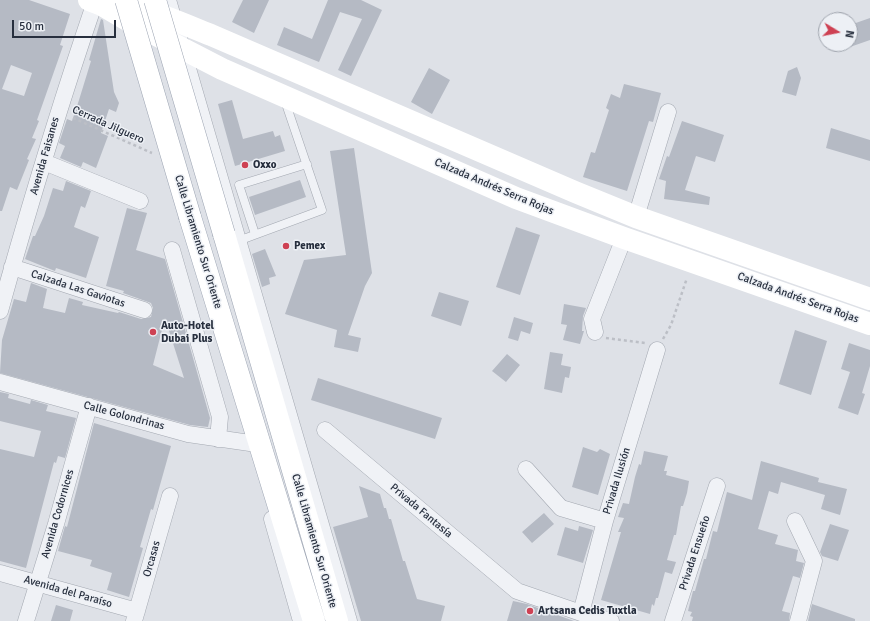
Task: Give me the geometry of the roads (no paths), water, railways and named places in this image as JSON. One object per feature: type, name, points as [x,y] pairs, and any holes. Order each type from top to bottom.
[{"type":"main road","name":"Calle Libramiento Sur Oriente","points":[[155,0],[332,599],[337,621]]},
{"type":"main road","name":"Calle Libramiento Sur Oriente","points":[[114,6],[259,445],[308,615]]},
{"type":"main road","name":"Calzada Andrés Serra Rojas","points":[[114,6],[174,20],[636,217],[870,299]]},
{"type":"main road","name":"Calzada Andrés Serra Rojas","points":[[114,6],[183,50],[222,69],[516,198],[624,238],[870,324]]},
{"type":"main road","points":[[565,216],[575,192]]},
{"type":"street","points":[[168,0],[349,621]]},
{"type":"street","points":[[114,6],[250,443],[308,615]]},
{"type":"street","name":"Avenida Faisanes","points":[[0,311],[58,111],[114,6]]},
{"type":"street","points":[[636,217],[668,112]]},
{"type":"street","points":[[44,162],[140,201]]},
{"type":"street","points":[[595,332],[592,319],[624,238]]},
{"type":"street","points":[[172,250],[220,417],[218,439]]},
{"type":"street","name":"Calzada Las Gaviotas","points":[[12,267],[144,310]]},
{"type":"street","name":"Privada Ilusión","points":[[581,613],[605,521],[657,350]]},
{"type":"street","name":"Calle Golondrinas","points":[[0,382],[188,434],[250,443]]},
{"type":"street","name":"Avenida Codornices","points":[[26,621],[89,406]]},
{"type":"street","name":"Privada Fantasía","points":[[325,430],[516,591],[581,613]]},
{"type":"street","points":[[526,469],[561,508],[605,521]]},
{"type":"street","name":"Privada Ensueño","points":[[673,621],[718,486]]},
{"type":"street","name":"Orcasas","points":[[136,616],[170,496]]},
{"type":"street","points":[[795,521],[814,561],[798,621]]},
{"type":"street","name":"Avenida del Paraíso","points":[[0,573],[37,583],[136,616]]},
{"type":"street","points":[[581,613],[611,621]]},
{"type":"lane","points":[[238,241],[322,210],[284,96]]},
{"type":"lane","points":[[224,189],[307,164]]},
{"type":"lane","points":[[239,185],[255,234]]},
{"type":"place","name":"Oxxo","points":[[245,165]]},
{"type":"place","name":"Pemex","points":[[286,246]]},
{"type":"place","name":"Auto-Hotel Dubai Plus","points":[[153,332]]},
{"type":"place","name":"Artsana Cedis Tuxtla","points":[[530,611]]}]
